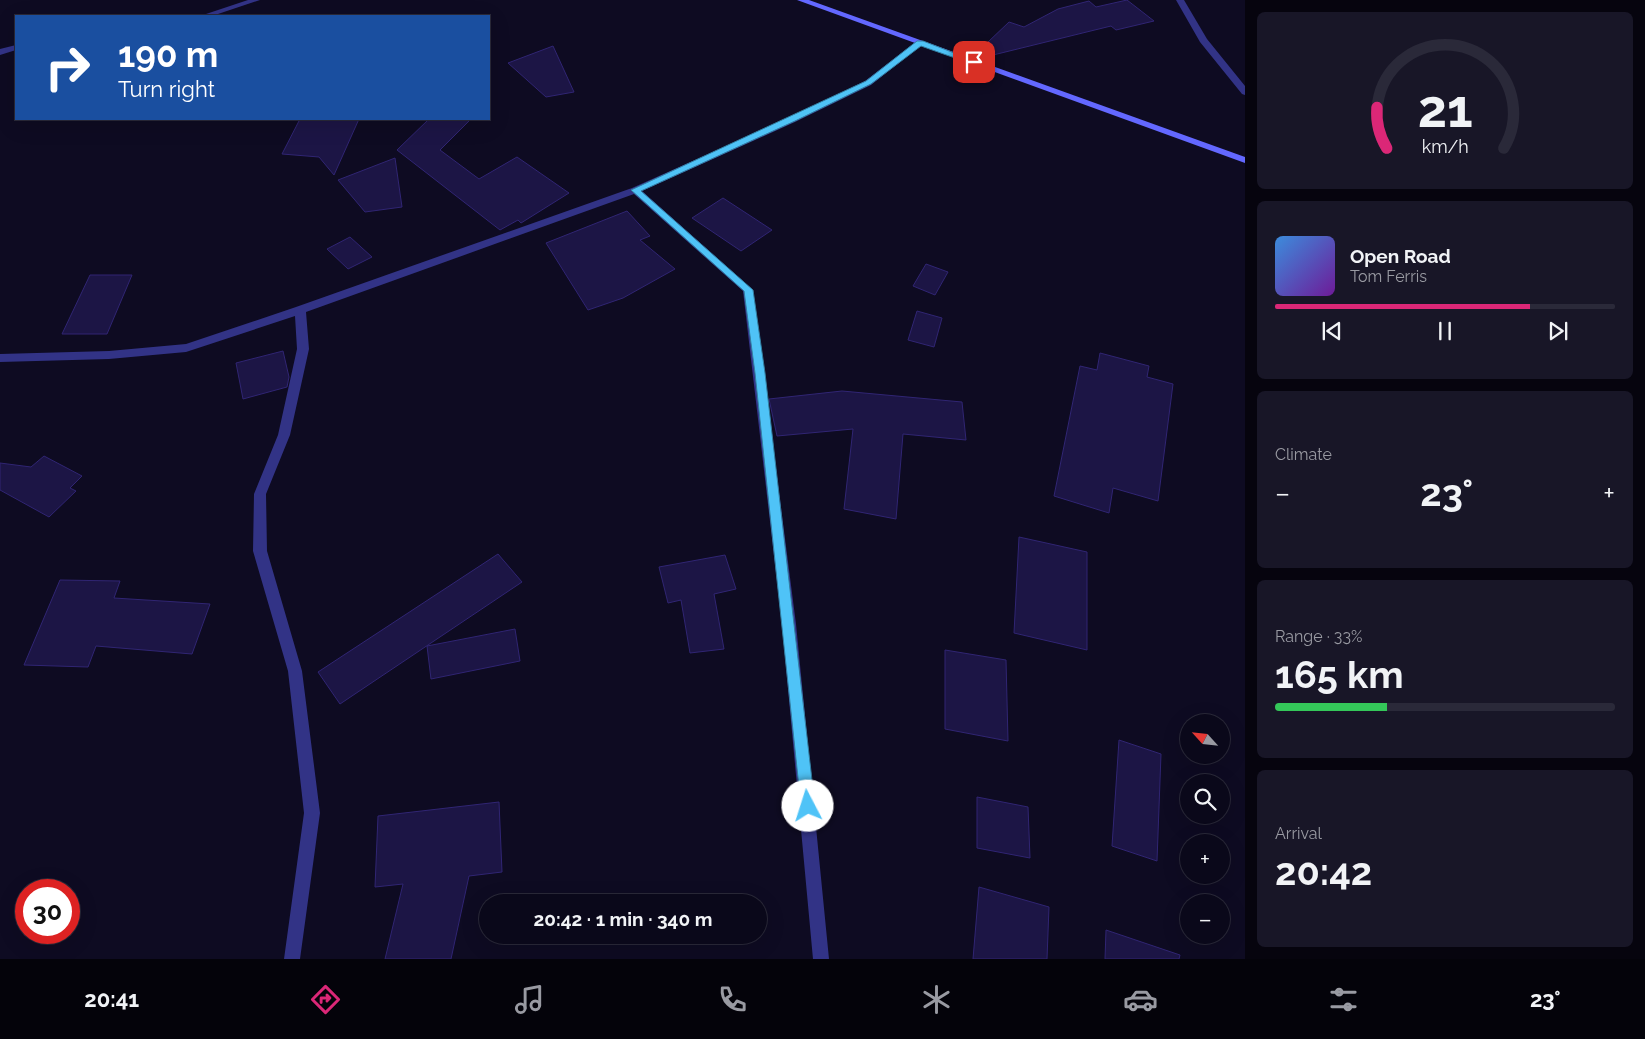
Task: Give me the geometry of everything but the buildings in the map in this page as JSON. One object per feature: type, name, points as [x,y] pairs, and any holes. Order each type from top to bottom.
[{"type":"main road","points":[[801,0],[1245,160]]},
{"type":"street","points":[[207,15],[256,0]]},
{"type":"street","points":[[1180,0],[1203,40],[1245,92]]},
{"type":"street","points":[[0,358],[109,355],[186,348],[300,310],[635,190],[792,120],[868,82],[920,43]]},
{"type":"street","points":[[0,52],[15,47]]},
{"type":"street","points":[[635,190],[748,290],[760,373],[804,768],[820,959]]},
{"type":"street","points":[[292,959],[312,813],[295,671],[260,551],[260,494],[284,435],[303,349],[300,310]]},
{"type":"route","points":[[808,806],[760,373],[748,290],[635,190],[792,120],[868,82],[920,43],[974,62]]}]
